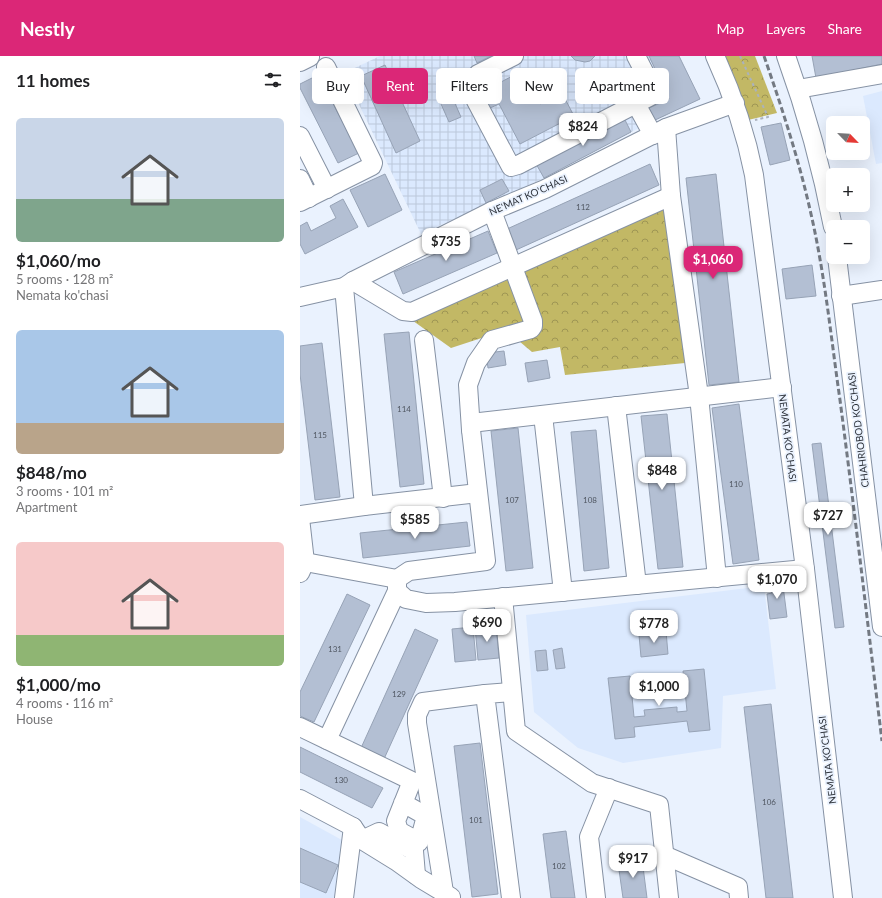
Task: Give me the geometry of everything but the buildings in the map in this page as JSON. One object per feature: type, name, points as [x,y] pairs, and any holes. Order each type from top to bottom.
[{"type":"street","points":[[514,56],[478,74],[471,81],[475,99],[511,168],[636,104],[660,132],[671,196],[699,396],[717,578]]},
{"type":"street","points":[[636,56],[642,68]]},
{"type":"street","name":"NEMATA KO'CHASI","points":[[715,56],[742,123],[754,175],[805,569],[843,898]]},
{"type":"street","points":[[786,56],[798,89],[827,193],[832,220]]},
{"type":"street","points":[[300,179],[305,200],[372,166],[373,163],[326,67]]},
{"type":"street","points":[[798,89],[882,74]]},
{"type":"street","name":"NE'MAT KO'CHASI","points":[[300,297],[348,284],[492,211],[545,189],[660,132],[735,103]]},
{"type":"street","points":[[300,136],[327,189]]},
{"type":"street","points":[[348,284],[403,311],[412,312],[671,196]]},
{"type":"street","points":[[327,740],[397,585],[409,571],[486,561],[470,430],[468,385],[476,363],[492,340],[531,329],[533,326],[533,321],[492,211]]},
{"type":"street","name":"CHAHRIOBOD KO'CHASI","points":[[838,264],[882,627]]},
{"type":"street","points":[[348,284],[364,506]]},
{"type":"street","points":[[841,296],[882,290]]},
{"type":"street","points":[[424,340],[443,498]]},
{"type":"street","points":[[470,430],[470,423],[782,387]]},
{"type":"street","points":[[616,406],[637,585]]},
{"type":"street","points":[[543,414],[563,592]]},
{"type":"street","points":[[478,493],[364,506],[300,516],[303,567],[397,585],[406,599],[426,603],[455,602],[805,569]]},
{"type":"street","points":[[503,597],[516,731],[592,783],[659,805],[669,898]]},
{"type":"street","points":[[449,895],[417,723],[417,714],[423,702],[512,692]]},
{"type":"street","points":[[486,694],[511,898]]},
{"type":"street","points":[[300,727],[412,781],[403,803]]},
{"type":"street","points":[[596,898],[589,837],[609,788]]},
{"type":"street","points":[[300,799],[358,834],[416,876],[449,895]]},
{"type":"street","points":[[344,898],[358,834]]},
{"type":"street","points":[[664,854],[738,887],[739,898]]},
{"type":"path","points":[[740,56],[768,117],[742,123]]},
{"type":"shaded area","points":[[380,56],[679,56],[700,99],[631,132],[544,178],[421,234],[359,104],[364,104],[364,68],[355,68]]},
{"type":"shaded area","points":[[882,91],[882,163],[876,164],[870,133],[870,116],[867,116],[863,96]]},
{"type":"shaded area","points":[[764,586],[776,689],[723,696],[721,748],[623,763],[578,748],[534,712],[526,615]]},
{"type":"shaded area","points":[[300,817],[351,845],[342,898],[300,898]]},
{"type":"green space","points":[[723,56],[755,56],[777,113],[748,120]]},
{"type":"green space","points":[[665,207],[685,363],[565,375],[560,347],[532,352],[506,330],[451,348],[409,318]]},
{"type":"railway","points":[[764,56],[796,154],[811,214],[820,260],[846,443],[882,741]]}]
